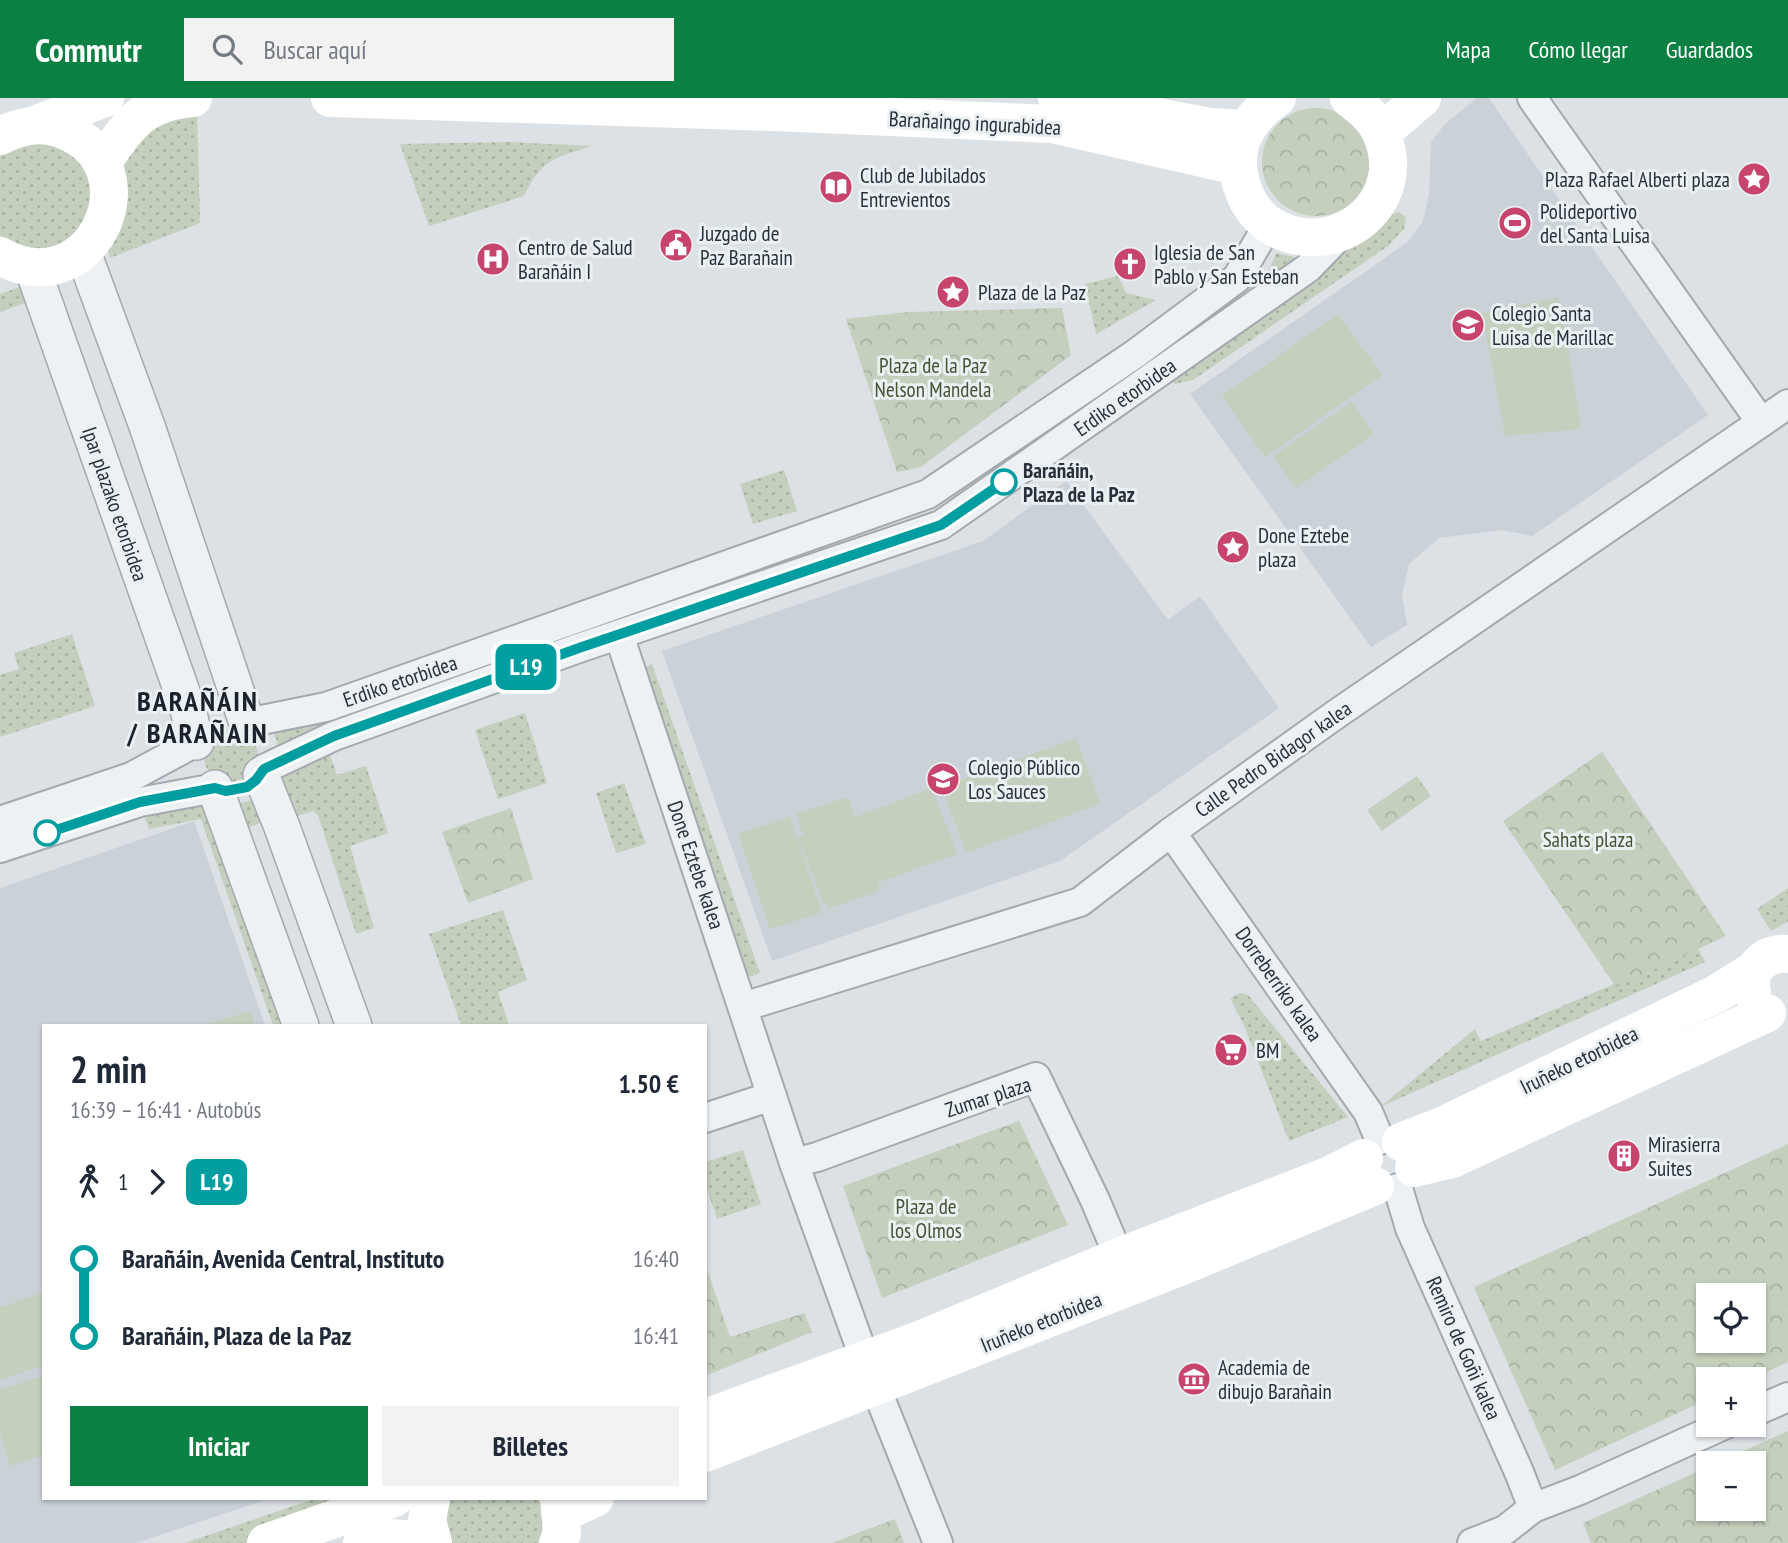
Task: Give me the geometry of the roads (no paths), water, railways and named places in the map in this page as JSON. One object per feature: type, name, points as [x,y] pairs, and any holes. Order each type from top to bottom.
[{"type":"main road","points":[[0,135],[105,98]]},
{"type":"main road","points":[[102,163],[133,119],[166,103],[193,98]]},
{"type":"main road","name":"Barañaingo ingurabidea","points":[[330,98],[1052,124],[1237,166]]},
{"type":"main road","name":"Barañaingo ingurabidea","points":[[1057,98],[1210,127],[1246,129]]},
{"type":"main road","points":[[1277,98],[1260,110],[1246,129],[1239,147],[1237,166],[1241,188],[1252,209],[1268,225],[1291,236],[1317,239],[1342,233],[1362,220],[1378,202],[1386,180],[1387,156],[1381,132],[1368,113],[1349,98]]},
{"type":"main road","points":[[1381,132],[1422,98]]},
{"type":"main road","points":[[13,266],[50,267],[67,261],[82,252],[99,234],[108,211],[109,186],[102,163],[90,147],[75,135],[57,127],[37,124]]},
{"type":"main road","name":"Iruñeko etorbidea","points":[[707,1417],[871,1374],[1301,1218],[1389,1164],[1442,1126],[1716,994],[1753,971],[1769,956],[1788,954]]},
{"type":"main road","points":[[1753,971],[1750,981],[1754,999],[1778,1014]]},
{"type":"main road","name":"Iruñeko etorbidea","points":[[707,1452],[1119,1257],[1328,1176],[1389,1164],[1452,1159],[1778,1014]]},
{"type":"main road","points":[[266,1543],[388,1500]]},
{"type":"main road","points":[[362,1543],[385,1538],[432,1541],[427,1520],[430,1500]]},
{"type":"street","points":[[1532,98],[1761,422]]},
{"type":"street","name":"Erdiko etorbidea","points":[[247,723],[326,707],[350,699],[928,494],[1135,354],[1237,278],[1268,225]]},
{"type":"street","name":"Erdiko etorbidea","points":[[262,772],[334,736],[941,525],[1308,268],[1342,233]]},
{"type":"street","points":[[82,252],[147,426],[247,723]]},
{"type":"street","name":"Ipar plazako etorbidea","points":[[13,266],[187,706],[196,742]]},
{"type":"street","name":"Calle Pedro Bidagor kalea","points":[[743,1007],[1080,902],[1171,832],[1335,715],[1788,404]]},
{"type":"street","name":"Done Eztebe kalea","points":[[619,635],[794,1163],[871,1374]]},
{"type":"street","points":[[235,719],[247,723],[257,729],[267,750],[262,772],[247,787],[237,791],[215,788],[206,782],[195,764],[196,742],[202,731],[212,723],[235,719]]},
{"type":"street","points":[[0,821],[131,777],[196,742]]},
{"type":"street","points":[[262,772],[353,1024]]},
{"type":"street","points":[[0,848],[140,802],[215,788]]},
{"type":"street","points":[[215,788],[300,1024]]},
{"type":"street","name":"Dorreberriko kalea","points":[[1171,832],[1368,1112],[1389,1164]]},
{"type":"street","name":"Zumar plaza","points":[[794,1163],[1036,1077],[1119,1257]]},
{"type":"street","points":[[707,1117],[772,1096]]},
{"type":"street","name":"Remiro de Goñi kalea","points":[[1389,1164],[1410,1227],[1533,1508]]},
{"type":"street","points":[[871,1374],[938,1543]]},
{"type":"street","points":[[1766,1406],[1788,1396]]},
{"type":"street","points":[[1472,1543],[1505,1530],[1533,1508],[1580,1490],[1697,1437]]},
{"type":"place","name":"Plaza Rafael Alberti plaza","points":[[1754,179]]},
{"type":"place","name":"Club de Jubilados Entrevientos","points":[[836,187]]},
{"type":"place","name":"Polideportivo del Santa Luisa","points":[[1515,223]]},
{"type":"place","name":"Juzgado de Paz Barañain","points":[[676,245]]},
{"type":"place","name":"Centro de Salud Barañáin I","points":[[493,259]]},
{"type":"place","name":"Iglesia de San Pablo y San Esteban","points":[[1130,264]]},
{"type":"place","name":"Plaza de la Paz","points":[[953,292]]},
{"type":"place","name":"Colegio Santa Luisa de Marillac","points":[[1468,325]]},
{"type":"place","name":"Barañáin, Plaza de la Paz","points":[[1004,482]]},
{"type":"place","name":"Done Eztebe plaza","points":[[1233,547]]},
{"type":"place","name":"Colegio Público Los Sauces","points":[[943,779]]},
{"type":"place","name":"BM","points":[[1231,1050]]},
{"type":"place","name":"Mirasierra Suites","points":[[1624,1156]]},
{"type":"place","name":"Academia de dibujo Barañain","points":[[1194,1379]]},
{"type":"district","name":"BARAÑÁIN / BARAÑAIN","points":[[198,716]]},
{"type":"park label","name":"Plaza de la Paz Nelson Mandela","points":[[933,377]]},
{"type":"park label","name":"Sahats plaza","points":[[1588,839]]},
{"type":"park label","name":"Plaza de los Olmos","points":[[926,1218]]}]
